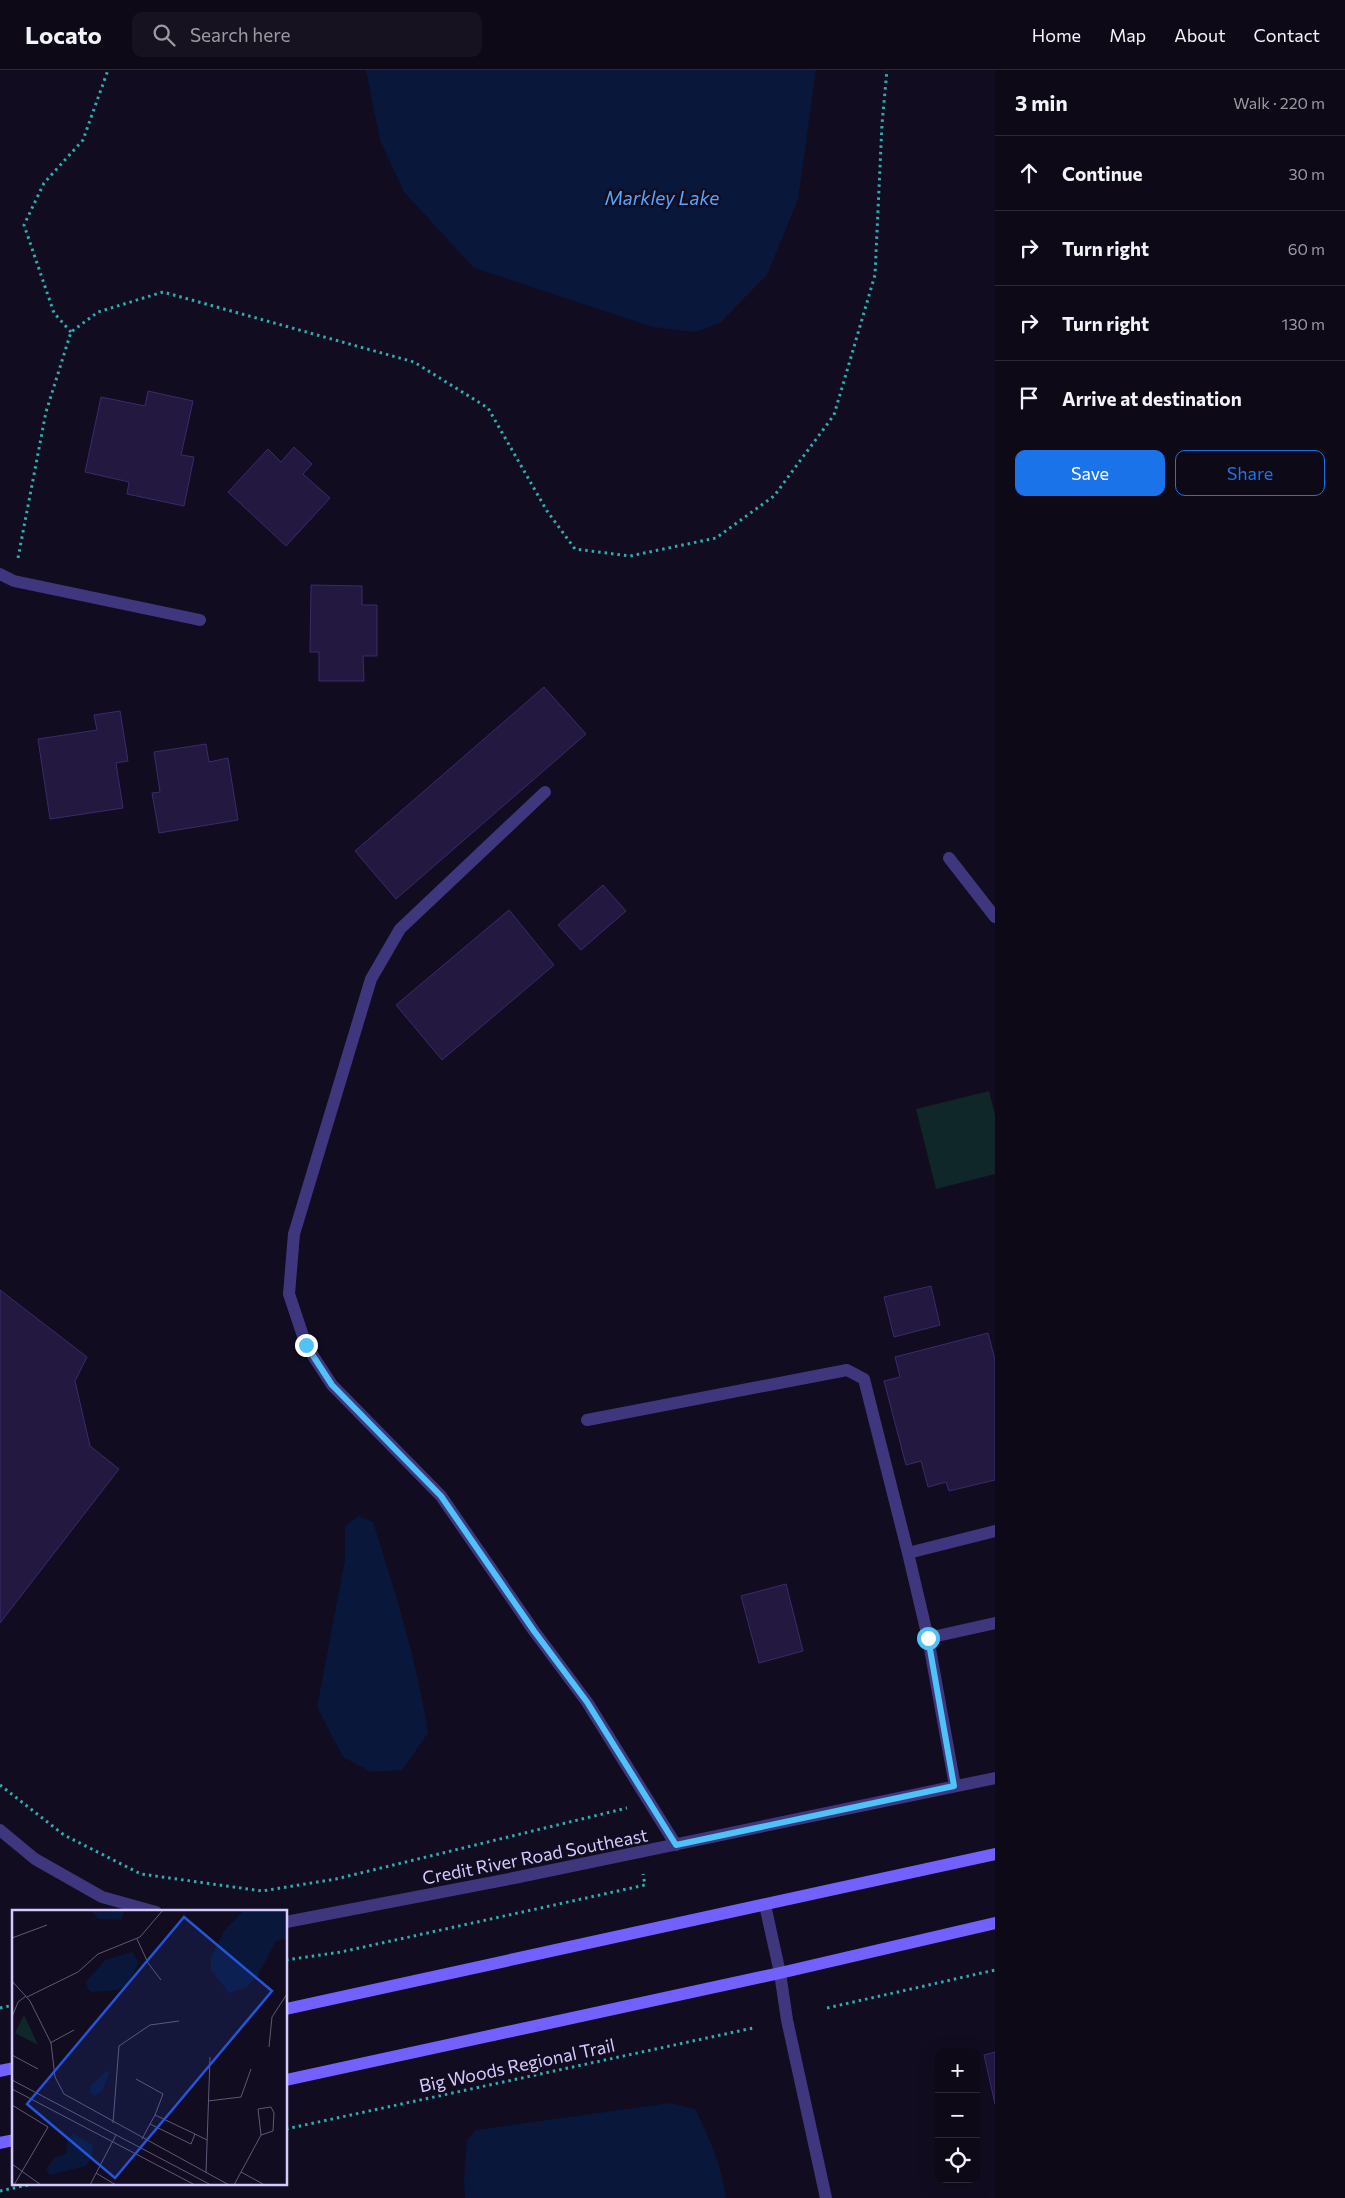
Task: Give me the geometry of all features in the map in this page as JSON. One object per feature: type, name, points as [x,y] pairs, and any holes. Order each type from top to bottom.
[{"type":"main road","points":[[288,2008],[995,1854]]},
{"type":"main road","points":[[288,2080],[780,1973],[995,1923]]},
{"type":"street","points":[[0,574],[14,581],[200,620]]},
{"type":"street","points":[[545,792],[400,929],[371,979],[294,1234],[289,1294],[306,1345],[332,1385],[441,1496],[534,1631],[587,1702],[676,1845]]},
{"type":"street","points":[[949,858],[995,917]]},
{"type":"street","points":[[588,1420],[847,1370],[864,1379],[928,1638],[954,1786]]},
{"type":"street","points":[[908,1553],[995,1531]]},
{"type":"street","points":[[928,1638],[995,1623]]},
{"type":"street","name":"Credit River Road Southeast","points":[[288,1922],[676,1845],[995,1778]]},
{"type":"street","points":[[0,1830],[35,1859],[102,1897],[149,1910]]},
{"type":"street","points":[[765,1905],[780,1973],[787,2020],[826,2198]]},
{"type":"path","points":[[71,332],[54,313],[24,225],[44,183],[83,140],[108,70]]},
{"type":"path","points":[[14,581],[46,412],[71,332],[98,312],[162,292],[414,362],[488,408],[547,511],[575,549],[630,556],[716,538],[774,496],[834,415],[876,275],[882,124],[887,70]]},
{"type":"path","points":[[0,1785],[64,1835],[141,1874],[262,1891],[336,1879],[650,1803]]},
{"type":"path","points":[[288,1960],[341,1952],[645,1885],[643,1874]]},
{"type":"path","points":[[828,2008],[995,1970]]},
{"type":"path","name":"Big Woods Regional Trail","points":[[288,2129],[753,2028]]},
{"type":"path","points":[[0,2191],[23,2186]]},
{"type":"green space","points":[[989,1091],[995,1115],[995,1174],[936,1189],[916,1109]]},
{"type":"water","name":"Markley Lake","points":[[366,70],[816,70],[798,199],[767,275],[720,323],[695,332],[653,327],[474,268],[404,192],[380,140]]},
{"type":"water","points":[[359,1516],[373,1522],[412,1653],[428,1733],[402,1770],[371,1772],[343,1757],[317,1707],[345,1560],[345,1526]]},
{"type":"water","points":[[670,2103],[695,2109],[714,2152],[726,2198],[465,2198],[464,2179],[467,2140],[476,2130]]},
{"type":"building","points":[[148,391],[193,401],[181,455],[194,457],[184,506],[127,494],[129,482],[85,472],[101,397],[145,406]]},
{"type":"building","points":[[294,447],[312,464],[303,474],[330,498],[286,546],[228,492],[268,449],[281,462]]},
{"type":"building","points":[[311,585],[362,586],[362,605],[377,605],[377,656],[363,656],[364,681],[319,681],[319,652],[310,652]]},
{"type":"building","points":[[544,687],[586,734],[396,899],[355,851]]},
{"type":"building","points":[[120,711],[128,761],[116,763],[123,808],[50,819],[38,739],[97,730],[94,715]]},
{"type":"building","points":[[206,744],[209,762],[228,758],[238,820],[159,833],[152,793],[160,792],[154,752]]},
{"type":"building","points":[[603,885],[626,911],[581,950],[558,925]]},
{"type":"building","points":[[509,910],[554,965],[442,1060],[396,1005]]},
{"type":"building","points":[[931,1286],[940,1325],[894,1337],[884,1297]]},
{"type":"building","points":[[0,1290],[87,1357],[75,1381],[90,1446],[119,1469],[0,1623]]},
{"type":"building","points":[[988,1333],[995,1360],[995,1480],[949,1491],[946,1482],[928,1487],[921,1461],[906,1465],[884,1381],[900,1377],[895,1357]]},
{"type":"building","points":[[786,1584],[803,1651],[759,1663],[741,1596]]},
{"type":"building","points":[[995,2052],[995,2104],[984,2055]]},
{"type":"route","points":[[306,1345],[332,1385],[441,1496],[534,1631],[587,1702],[676,1845],[954,1786],[928,1638]]}]
